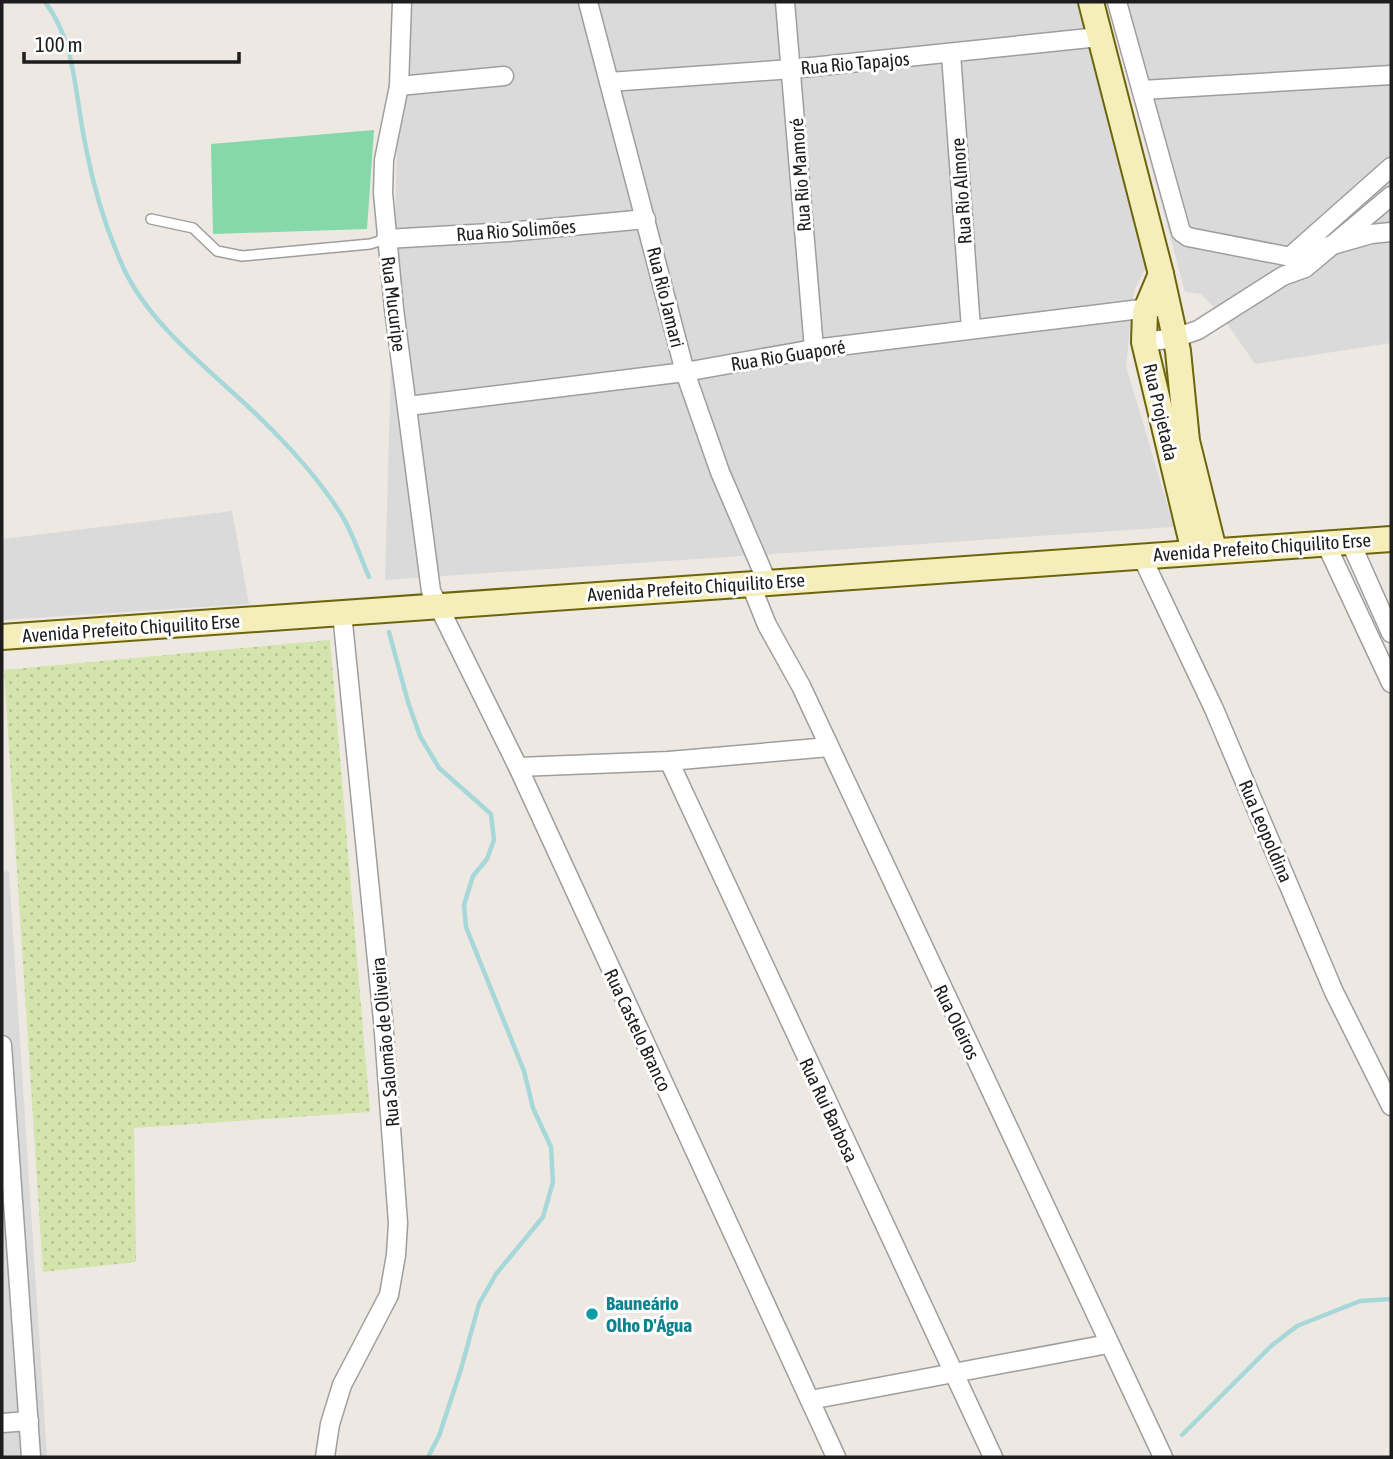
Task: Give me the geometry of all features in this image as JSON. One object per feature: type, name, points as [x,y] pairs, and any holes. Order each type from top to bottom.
[{"type":"street","name":"Rua Mucuripe","points":[[402,2],[400,86],[384,160],[386,239],[426,556],[436,605]]},
{"type":"street","name":"Rua Rio Jamari","points":[[588,2],[685,372],[760,585]]},
{"type":"street","name":"Rua Rio Mamoré","points":[[785,2],[814,349]]},
{"type":"street","name":"Rua Projetada","points":[[1091,2],[1161,274],[1157,307],[1144,342],[1204,551]]},
{"type":"street","points":[[1117,2],[1181,232],[1188,237],[1291,257],[1371,234],[1391,232]]},
{"type":"street","name":"Rua Rio Tapajos","points":[[609,82],[792,69],[1099,37]]},
{"type":"street","name":"Rua Rio Almore","points":[[951,54],[971,329]]},
{"type":"street","points":[[1142,90],[1391,75]]},
{"type":"street","points":[[400,86],[504,76]]},
{"type":"street","points":[[1283,276],[1291,257],[1391,167]]},
{"type":"street","points":[[1144,342],[1175,338],[1211,322],[1283,276],[1305,268],[1391,196]]},
{"type":"street","name":"Rua Rio Solimões","points":[[386,239],[508,232],[646,219]]},
{"type":"street","name":"Rua Projetada","points":[[1157,307],[1175,338],[1204,551]]},
{"type":"street","name":"Rua Rio Guaporé","points":[[408,406],[685,372],[814,349],[1157,307]]},
{"type":"street","name":"Avenida Prefeito Chiquilito Erse","points":[[2,637],[1391,539]]},
{"type":"street","points":[[1338,543],[1391,632]]},
{"type":"street","points":[[1338,543],[1391,683]]},
{"type":"street","name":"Rua Leopoldina","points":[[1141,555],[1214,709],[1335,992],[1391,1106]]},
{"type":"street","name":"Rua Oleiros","points":[[760,585],[767,625],[829,747],[1163,1457]]},
{"type":"street","name":"Rua Castelo Branco","points":[[436,605],[518,767],[836,1457]]},
{"type":"street","name":"Rua Salomão de Oliveira","points":[[325,1457],[330,1424],[344,1378],[389,1295],[398,1223],[379,979],[342,613]]},
{"type":"street","points":[[518,767],[668,761],[829,747]]},
{"type":"street","name":"Rua Rui Barbosa","points":[[668,761],[993,1457]]},
{"type":"street","points":[[2,1045],[31,1457]]},
{"type":"street","points":[[810,1400],[1108,1344]]},
{"type":"street","points":[[2,1423],[29,1421]]},
{"type":"lane","points":[[151,219],[193,228],[217,251],[242,256],[370,244],[386,239]]},
{"type":"shaded area","points":[[401,2],[1080,2],[1147,266],[1134,291],[1126,366],[1174,527],[385,580]]},
{"type":"shaded area","points":[[1107,2],[1391,2],[1391,343],[1255,364],[1221,315],[1201,294],[1185,292]]},
{"type":"shaded area","points":[[232,511],[249,604],[2,620],[2,539]]},
{"type":"shaded area","points":[[9,871],[47,1457],[2,1457],[2,872]]},
{"type":"green space","points":[[374,130],[367,229],[213,234],[211,144]]},
{"type":"green space","points":[[330,640],[370,1112],[134,1128],[136,1262],[43,1272],[4,670]]},
{"type":"waterway","points":[[45,2],[63,34],[69,52],[88,159],[111,239],[124,269],[150,310],[167,330],[270,428],[313,476],[345,521],[369,577]]},
{"type":"waterway","points":[[389,632],[420,736],[439,768],[491,814],[494,840],[487,859],[473,876],[464,905],[466,927],[524,1071],[533,1108],[551,1147],[553,1182],[543,1217],[496,1274],[479,1304],[439,1436],[428,1457]]},
{"type":"waterway","points":[[1182,1435],[1271,1346],[1297,1326],[1360,1301],[1391,1299]]},
{"type":"place","name":"Bauneário Olho D'Água","points":[[592,1314]]}]
